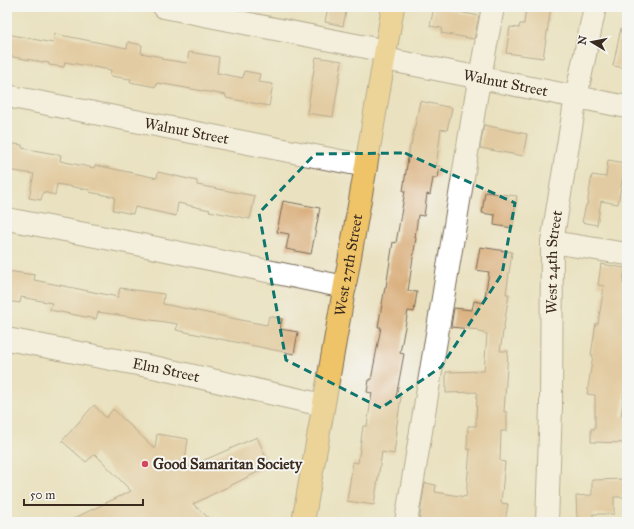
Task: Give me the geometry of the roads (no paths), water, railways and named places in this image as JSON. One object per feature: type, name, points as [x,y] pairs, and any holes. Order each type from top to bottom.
[{"type":"main road","name":"West 27th Street","points":[[303,522],[393,7]]},
{"type":"street","name":"Walnut Street","points":[[164,7],[385,55],[480,78],[627,107]]},
{"type":"street","points":[[406,522],[493,7]]},
{"type":"street","name":"West 24th Street","points":[[547,522],[551,406],[552,242],[576,97],[595,7]]},
{"type":"street","name":"Walnut Street","points":[[7,96],[366,166]]},
{"type":"street","points":[[7,219],[345,287]]},
{"type":"street","points":[[552,242],[627,254]]},
{"type":"street","name":"Elm Street","points":[[7,339],[158,368],[323,405]]},
{"type":"place","name":"Good Samaritan Society","points":[[145,464]]}]
